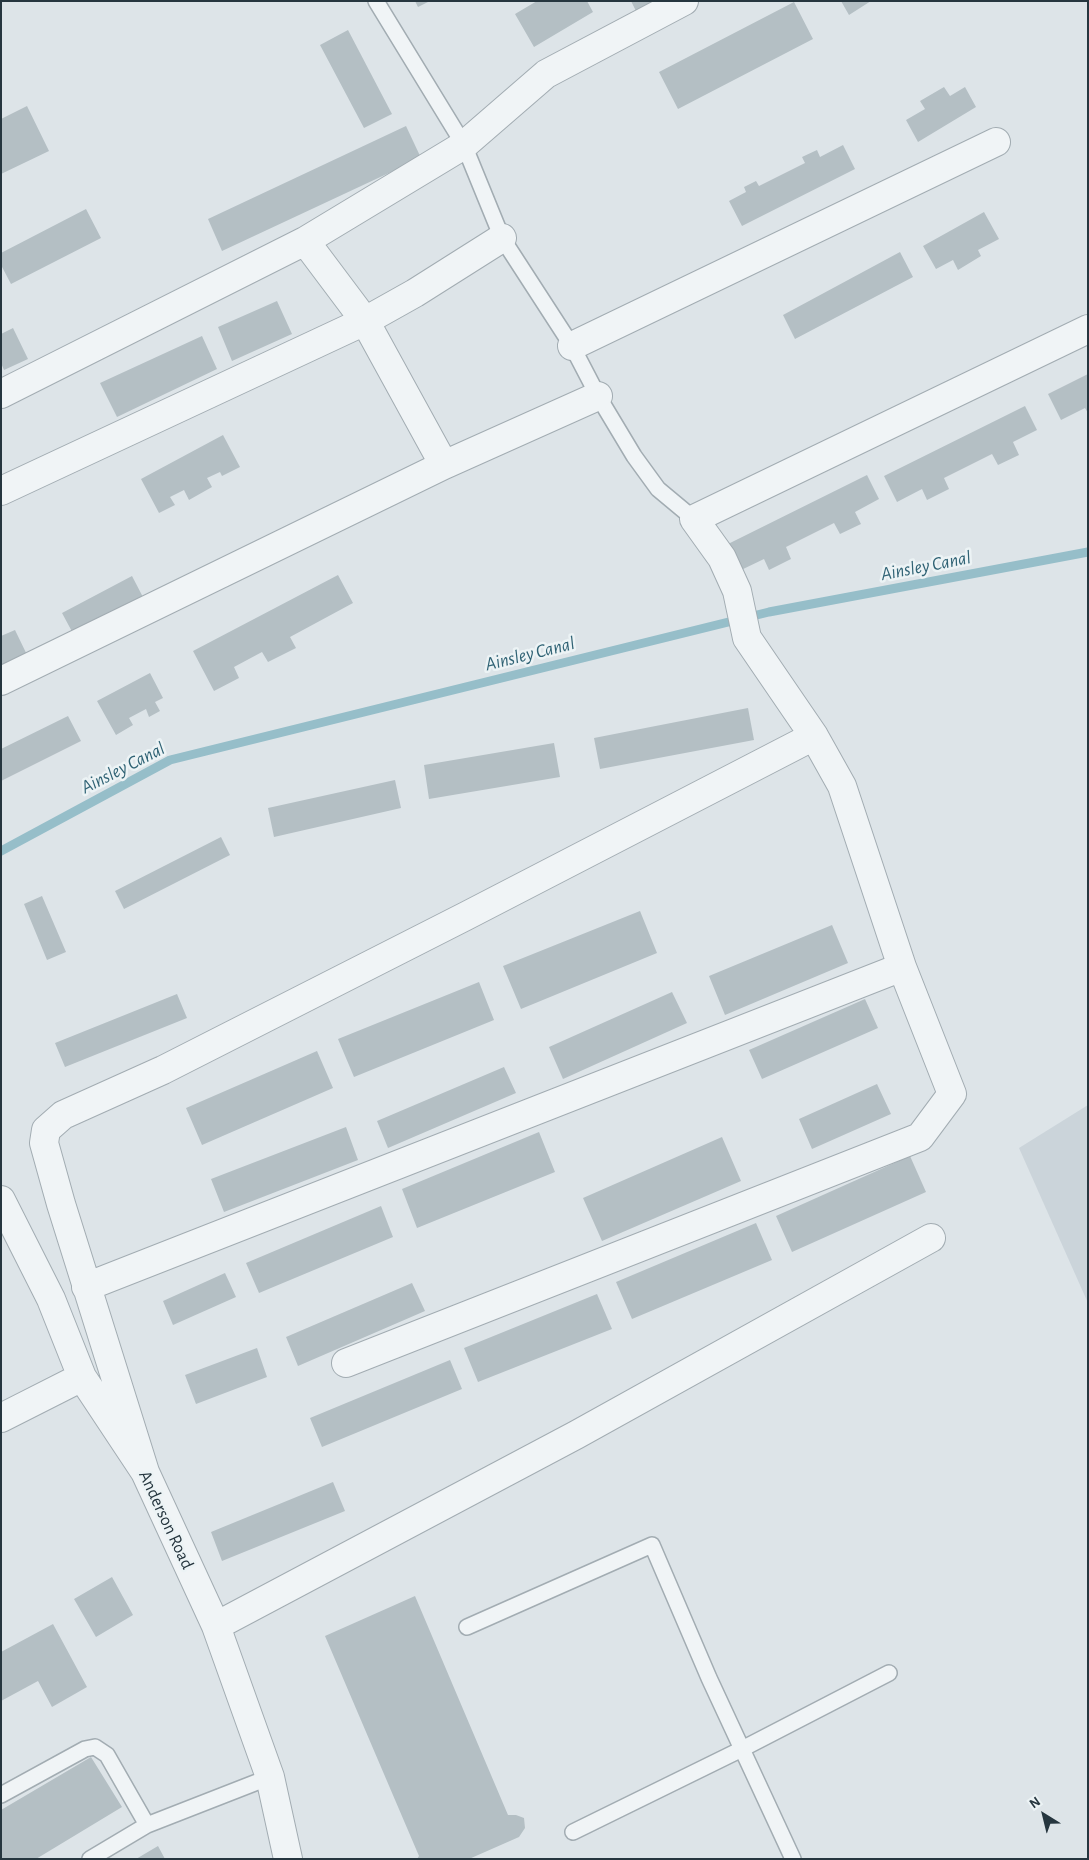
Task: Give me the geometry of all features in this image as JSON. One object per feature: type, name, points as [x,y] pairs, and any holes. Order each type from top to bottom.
[{"type":"street","points":[[1,394],[305,240],[464,145],[546,74],[684,1]]},
{"type":"street","points":[[572,346],[996,142]]},
{"type":"street","points":[[1,492],[365,321],[415,293],[502,238]]},
{"type":"street","points":[[305,240],[365,321],[444,465]]},
{"type":"street","points":[[346,1363],[920,1137],[952,1094],[902,967],[842,786],[814,736],[747,638],[737,591],[722,558],[694,519],[1088,329]]},
{"type":"street","points":[[1,681],[444,465],[598,396]]},
{"type":"street","points":[[145,1472],[86,1287],[44,1143],[46,1130],[63,1115],[180,1061],[458,921],[814,736]]},
{"type":"street","points":[[86,1287],[902,967]]},
{"type":"street","name":"Anderson Road","points":[[1,1200],[51,1299],[82,1377],[145,1472],[216,1626],[270,1777],[286,1858]]},
{"type":"street","points":[[216,1626],[567,1440],[932,1238]]},
{"type":"street","points":[[1,1418],[82,1377]]},
{"type":"lane","points":[[376,1],[464,145],[502,238],[572,346],[598,396],[634,456],[658,489],[694,519]]},
{"type":"lane","points":[[467,1627],[652,1545],[709,1678],[792,1859]]},
{"type":"lane","points":[[573,1832],[742,1749],[889,1673]]},
{"type":"lane","points":[[1,1795],[85,1749],[95,1747],[107,1755],[147,1826]]},
{"type":"lane","points":[[90,1859],[147,1826],[270,1777]]},
{"type":"shaded area","points":[[1088,1105],[1088,1303],[1019,1148]]},
{"type":"building","points":[[415,1],[430,1],[418,7]]},
{"type":"building","points":[[537,1],[587,1],[593,12],[534,47],[515,14]]},
{"type":"building","points":[[631,1],[665,1],[638,15]]},
{"type":"building","points":[[841,1],[871,1],[849,15]]},
{"type":"building","points":[[794,2],[813,39],[678,109],[659,72]]},
{"type":"building","points":[[348,30],[392,114],[364,128],[320,45]]},
{"type":"building","points":[[944,87],[950,96],[965,87],[976,107],[918,142],[906,120],[925,109],[920,101]]},
{"type":"building","points":[[27,106],[49,151],[1,174],[1,119]]},
{"type":"building","points":[[406,126],[421,158],[222,251],[208,219]]},
{"type":"building","points":[[843,145],[855,169],[742,226],[729,201],[746,192],[744,187],[756,181],[759,186],[805,163],[802,157],[817,150],[820,157]]},
{"type":"building","points":[[86,209],[101,238],[11,284],[1,265],[1,253]]},
{"type":"building","points":[[984,212],[999,239],[978,250],[981,256],[958,270],[953,260],[936,269],[923,246]]},
{"type":"building","points":[[900,252],[913,277],[795,339],[783,315]]},
{"type":"building","points":[[277,301],[292,334],[232,361],[218,327]]},
{"type":"building","points":[[13,328],[28,359],[4,370],[1,363],[1,334]]},
{"type":"building","points":[[202,336],[217,369],[117,417],[100,383]]},
{"type":"building","points":[[1088,374],[1088,413],[1085,408],[1061,420],[1048,394]]},
{"type":"building","points":[[1025,406],[1037,430],[1013,442],[1019,455],[998,465],[992,454],[944,478],[949,489],[927,500],[922,489],[897,502],[884,476]]},
{"type":"building","points":[[223,435],[240,467],[222,476],[220,472],[207,478],[212,487],[189,500],[184,490],[170,497],[175,505],[159,513],[141,479]]},
{"type":"building","points":[[867,475],[879,499],[855,512],[861,524],[840,534],[834,523],[786,547],[791,559],[769,570],[764,559],[739,571],[726,545]]},
{"type":"building","points":[[338,575],[353,603],[290,637],[296,648],[268,662],[262,652],[234,667],[239,678],[214,691],[193,651]]},
{"type":"building","points":[[132,576],[145,601],[76,639],[62,613]]},
{"type":"building","points":[[15,630],[30,661],[1,674],[1,636]]},
{"type":"building","points":[[150,673],[163,698],[155,702],[160,711],[149,717],[146,709],[129,718],[133,725],[116,735],[97,701]]},
{"type":"building","points":[[748,708],[754,740],[600,769],[594,738]]},
{"type":"building","points":[[68,716],[81,741],[1,781],[1,749]]},
{"type":"building","points":[[554,743],[560,777],[429,799],[424,765]]},
{"type":"building","points":[[395,780],[401,808],[274,837],[268,808]]},
{"type":"building","points":[[221,837],[230,855],[124,909],[115,891]]},
{"type":"building","points":[[42,896],[66,952],[47,960],[24,904]]},
{"type":"building","points":[[640,911],[657,953],[521,1009],[503,966]]},
{"type":"building","points":[[832,925],[848,963],[725,1015],[709,976]]},
{"type":"building","points":[[479,982],[494,1020],[354,1077],[338,1039]]},
{"type":"building","points":[[672,992],[687,1023],[563,1079],[549,1047]]},
{"type":"building","points":[[177,994],[187,1018],[65,1067],[55,1043]]},
{"type":"building","points":[[865,999],[878,1028],[762,1079],[749,1050]]},
{"type":"building","points":[[317,1051],[333,1088],[202,1145],[186,1108]]},
{"type":"building","points":[[504,1067],[516,1093],[388,1148],[377,1121]]},
{"type":"building","points":[[877,1084],[891,1114],[812,1149],[799,1119]]},
{"type":"building","points":[[346,1127],[358,1160],[224,1212],[211,1179]]},
{"type":"building","points":[[539,1132],[555,1172],[417,1228],[402,1189]]},
{"type":"building","points":[[722,1137],[741,1181],[602,1241],[583,1198]]},
{"type":"building","points":[[910,1156],[926,1192],[792,1252],[776,1216]]},
{"type":"building","points":[[381,1206],[393,1237],[259,1293],[246,1263]]},
{"type":"building","points":[[756,1223],[772,1260],[632,1319],[616,1282]]},
{"type":"building","points":[[225,1273],[236,1297],[173,1325],[163,1301]]},
{"type":"building","points":[[412,1283],[425,1311],[298,1366],[286,1337]]},
{"type":"building","points":[[597,1294],[612,1329],[478,1382],[464,1348]]},
{"type":"building","points":[[257,1348],[267,1377],[196,1404],[185,1375]]},
{"type":"building","points":[[450,1360],[462,1389],[322,1447],[310,1418]]},
{"type":"building","points":[[333,1482],[345,1511],[222,1561],[211,1532]]},
{"type":"building","points":[[112,1577],[133,1615],[96,1637],[74,1599]]},
{"type":"building","points":[[415,1596],[508,1815],[524,1818],[525,1828],[519,1837],[469,1859],[417,1859],[419,1856],[325,1636]]},
{"type":"building","points":[[53,1624],[87,1687],[52,1707],[38,1681],[1,1701],[1,1652]]},
{"type":"building","points":[[91,1757],[122,1807],[36,1859],[1,1859],[1,1810]]},
{"type":"building","points":[[158,1846],[165,1859],[136,1859]]},
{"type":"waterway","name":"Ainsley Canal","points":[[1,851],[170,760],[769,612],[1088,552]]}]
